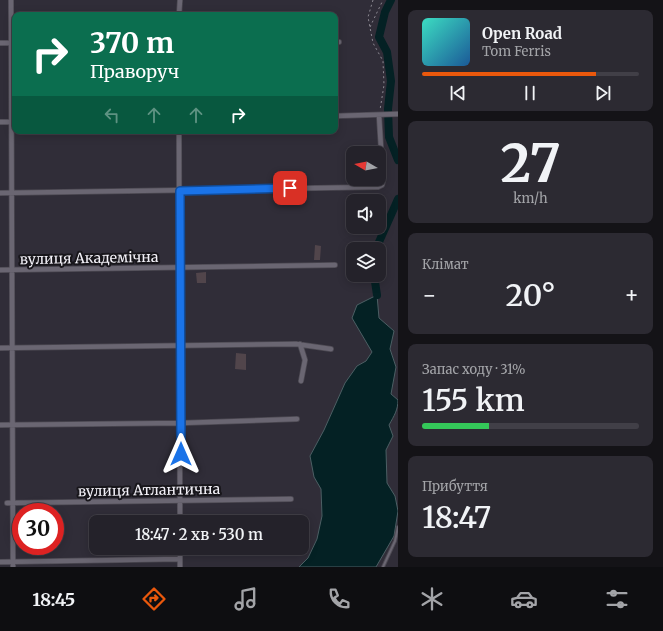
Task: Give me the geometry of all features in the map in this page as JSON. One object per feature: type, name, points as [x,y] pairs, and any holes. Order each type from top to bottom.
[{"type":"street","points":[[11,0],[12,22]]},
{"type":"street","points":[[179,12],[180,0]]},
{"type":"street","points":[[0,43],[12,43]]},
{"type":"street","points":[[338,116],[398,114]]},
{"type":"street","points":[[0,193],[180,191],[382,185],[383,164],[379,115]]},
{"type":"street","points":[[13,134],[8,270],[12,424],[10,561],[13,567]]},
{"type":"street","points":[[180,134],[180,515]]},
{"type":"street","name":"вулиця Академічна","points":[[0,270],[335,265]]},
{"type":"street","points":[[300,344],[305,360],[301,381]]},
{"type":"street","points":[[0,348],[300,344],[331,349]]},
{"type":"street","points":[[0,425],[181,423],[297,419]]},
{"type":"street","name":"вулиця Атлантична","points":[[10,503],[181,502],[291,499]]},
{"type":"street","points":[[180,555],[180,567]]},
{"type":"street","points":[[0,562],[180,559]]},
{"type":"lane","points":[[383,567],[395,541],[398,527]]},
{"type":"path","points":[[373,0],[368,17],[373,43],[383,61],[384,85],[379,115]]},
{"type":"path","points":[[370,27],[383,0]]},
{"type":"shaded area","points":[[377,295],[379,318],[394,331],[390,349],[396,367],[391,394],[398,400],[398,404],[389,425],[393,436],[386,450],[387,483],[395,496],[398,511],[394,536],[376,567],[299,567],[308,558],[317,539],[322,516],[321,489],[314,477],[310,456],[324,430],[345,383],[357,366],[366,361],[372,352],[352,318],[357,305]]},
{"type":"building","points":[[315,245],[321,246],[320,260],[314,260]]},
{"type":"building","points":[[206,272],[206,283],[197,283],[196,273]]},
{"type":"building","points":[[236,353],[246,354],[246,370],[235,369]]},
{"type":"waterway","points":[[391,0],[385,12],[379,37],[387,52],[391,81],[388,109],[389,137],[398,160]]},
{"type":"waterway","points":[[379,242],[398,199]]},
{"type":"waterway","points":[[375,282],[377,295]]},
{"type":"route","points":[[181,454],[180,191],[290,188]]}]
